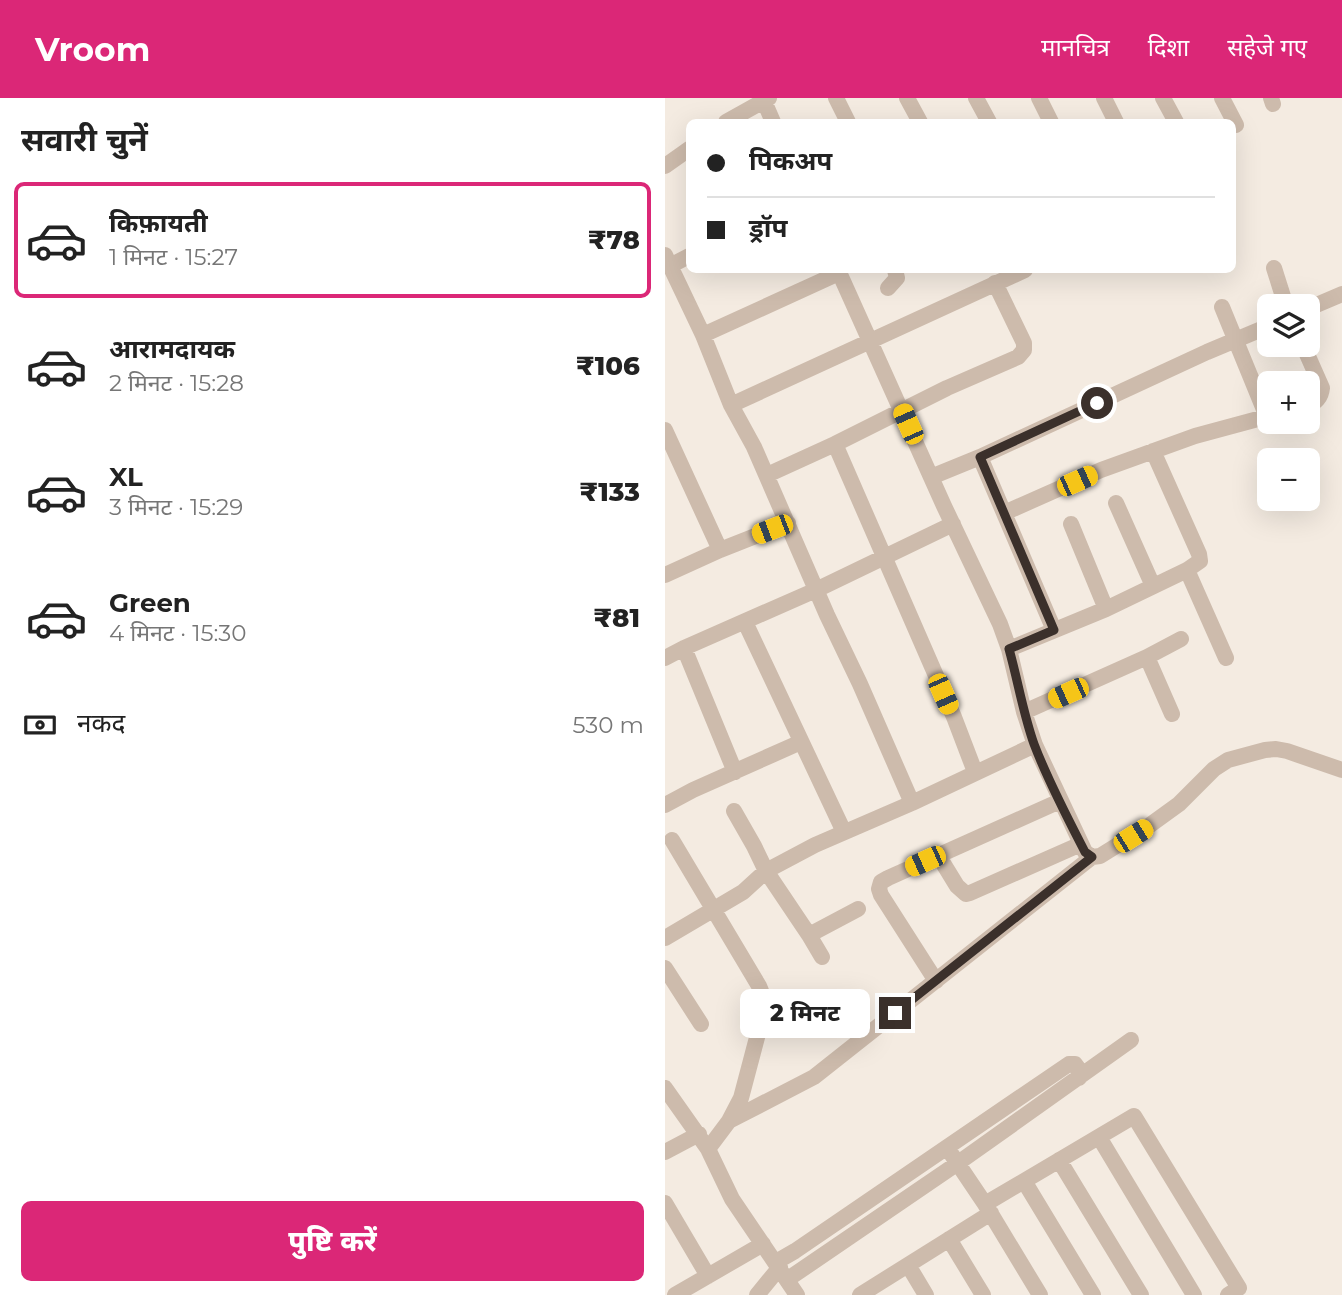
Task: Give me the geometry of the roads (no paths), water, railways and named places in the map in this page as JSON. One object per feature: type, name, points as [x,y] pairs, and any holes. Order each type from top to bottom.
[{"type":"street","points":[[733,98],[742,113]]},
{"type":"street","points":[[836,98],[846,119]]},
{"type":"street","points":[[907,98],[918,119]]},
{"type":"street","points":[[976,98],[987,119]]},
{"type":"street","points":[[1039,98],[1050,119]]},
{"type":"street","points":[[1104,98],[1114,119]]},
{"type":"street","points":[[1163,98],[1174,119]]},
{"type":"street","points":[[1222,98],[1233,119]]},
{"type":"street","points":[[731,119],[767,100],[772,119]]},
{"type":"street","points":[[666,161],[686,151]]},
{"type":"street","points":[[686,257],[667,260],[703,335],[731,405],[767,475],[912,803]]},
{"type":"street","points":[[1274,268],[1282,294]]},
{"type":"street","points":[[703,335],[835,273]]},
{"type":"street","points":[[840,273],[931,477],[986,592],[1009,649],[1035,745],[1085,852],[1092,857]]},
{"type":"street","points":[[888,288],[897,278],[896,273]]},
{"type":"street","points":[[731,405],[1018,273]]},
{"type":"street","points":[[767,475],[947,388],[1018,357],[1024,350],[1024,343],[995,283]]},
{"type":"street","points":[[1320,303],[1342,294]]},
{"type":"street","points":[[1222,307],[1257,390]]},
{"type":"street","points":[[931,477],[1257,331]]},
{"type":"street","points":[[1004,513],[1101,470],[1195,436],[1257,420]]},
{"type":"street","points":[[665,430],[669,449],[720,550]]},
{"type":"street","points":[[835,444],[954,717],[975,772]]},
{"type":"street","points":[[1009,649],[1106,608],[1187,570],[1200,561],[1153,451]]},
{"type":"street","points":[[980,457],[1054,630]]},
{"type":"street","points":[[1116,503],[1153,586]]},
{"type":"street","points":[[665,575],[788,523]]},
{"type":"street","points":[[665,658],[953,524]]},
{"type":"street","points":[[1071,524],[1106,608]]},
{"type":"street","points":[[1187,570],[1226,658]]},
{"type":"street","points":[[745,622],[844,832]]},
{"type":"street","points":[[1024,712],[1181,639]]},
{"type":"street","points":[[684,648],[735,772]]},
{"type":"street","points":[[1147,657],[1173,714]]},
{"type":"street","points":[[666,801],[801,742]]},
{"type":"street","points":[[665,938],[743,892],[766,872],[814,845],[912,803],[1035,745]]},
{"type":"street","points":[[729,1121],[814,1077],[1092,857],[1100,856],[1179,804],[1214,769],[1228,761],[1276,749],[1342,769]]},
{"type":"street","points":[[936,981],[881,895],[881,882],[1060,801]]},
{"type":"street","points":[[734,811],[766,872],[822,957]]},
{"type":"street","points":[[672,840],[759,986],[765,1001],[741,1098],[729,1121],[708,1149]]},
{"type":"street","points":[[938,855],[957,886],[966,894],[1081,844]]},
{"type":"street","points":[[809,935],[857,909]]},
{"type":"street","points":[[665,968],[701,1024]]},
{"type":"street","points":[[781,1270],[958,1163],[1131,1040]]},
{"type":"street","points":[[757,1295],[795,1251],[1069,1064],[1075,1064],[1079,1068],[1079,1078]]},
{"type":"street","points":[[665,1088],[699,1134],[732,1199],[797,1295]]},
{"type":"street","points":[[860,1295],[949,1239],[1024,1181],[1134,1116],[1237,1293]]},
{"type":"street","points":[[665,1152],[699,1134]]},
{"type":"street","points":[[1099,1137],[1195,1295]]},
{"type":"street","points":[[946,1147],[988,1209],[1040,1295]]},
{"type":"street","points":[[1059,1160],[1141,1295]]},
{"type":"street","points":[[1024,1181],[1093,1295]]},
{"type":"street","points":[[665,1203],[708,1276]]},
{"type":"street","points":[[949,1239],[983,1295]]},
{"type":"street","points":[[675,1295],[763,1244]]},
{"type":"street","points":[[908,1265],[926,1295]]}]
